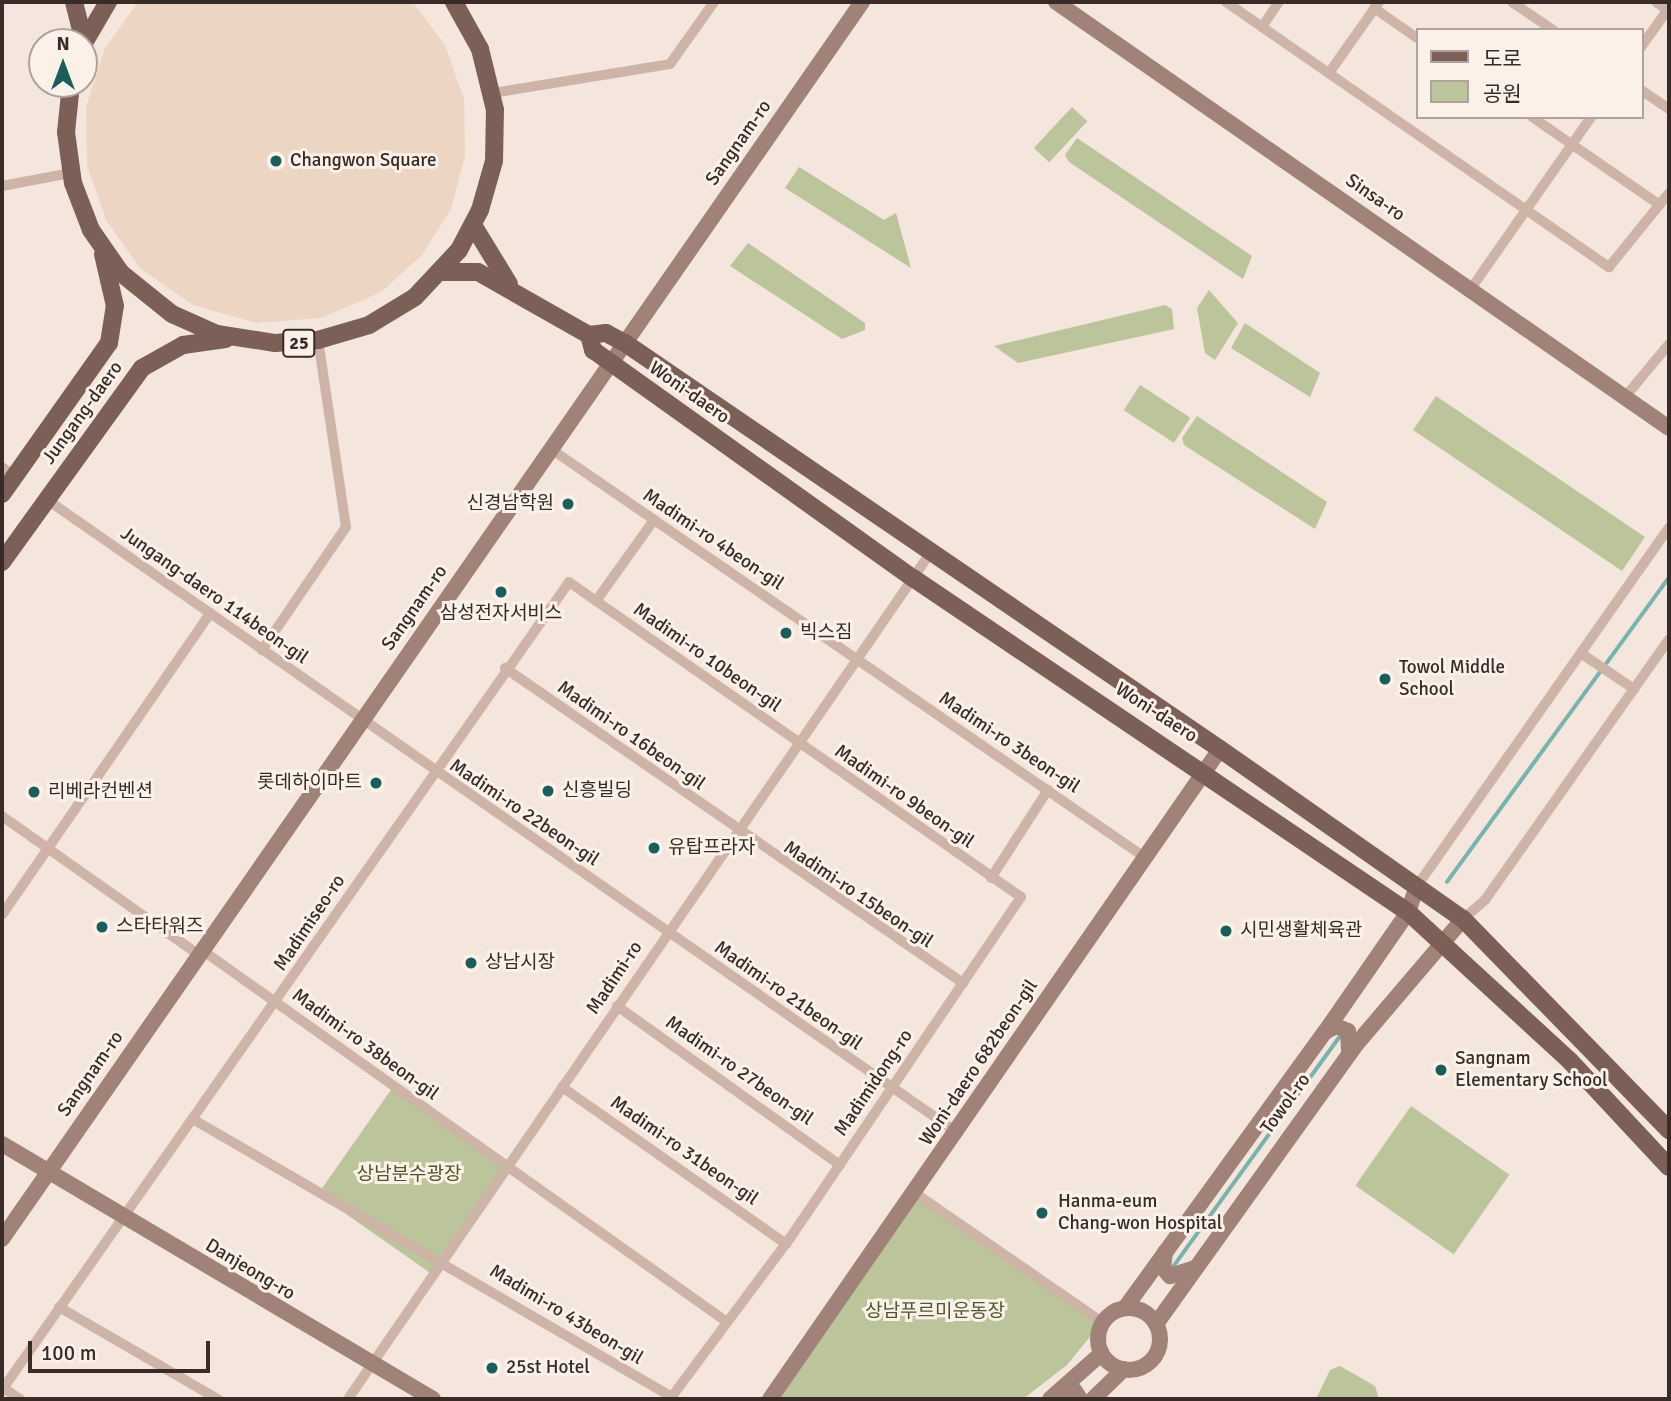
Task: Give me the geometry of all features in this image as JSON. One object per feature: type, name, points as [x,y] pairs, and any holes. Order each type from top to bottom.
[{"type":"main road","points":[[74,2],[80,28]]},
{"type":"main road","points":[[92,28],[108,2]]},
{"type":"main road","name":"25","points":[[71,98],[70,173],[102,247],[158,305],[232,338],[318,340],[385,317],[441,272],[473,225],[494,161],[493,93],[480,49],[454,2]]},
{"type":"main road","name":"Woni-daero","points":[[473,225],[509,284]]},
{"type":"main road","name":"Jungang-daero","points":[[2,494],[8,472],[109,343],[115,306],[102,247]]},
{"type":"main road","name":"Woni-daero","points":[[441,272],[478,272],[509,284],[589,335],[606,333],[625,343],[1220,748],[1463,919],[1669,1130]]},
{"type":"main road","name":"Woni-daero","points":[[589,335],[593,351],[913,578],[1204,769],[1408,912],[1441,939],[1669,1167]]},
{"type":"main road","name":"Jungang-daero","points":[[2,562],[142,368],[183,345],[232,338]]},
{"type":"street","points":[[493,93],[670,64],[713,2]]},
{"type":"street","name":"Sangnam-ro","points":[[2,1239],[862,2]]},
{"type":"street","name":"Sinsa-ro","points":[[1056,2],[1669,428]]},
{"type":"street","points":[[1226,2],[1609,267],[1669,193]]},
{"type":"street","points":[[1262,27],[1279,2]]},
{"type":"street","points":[[1512,2],[1550,28]]},
{"type":"street","points":[[1643,44],[1669,10],[1656,2]]},
{"type":"street","points":[[1329,73],[1377,5],[1416,37]]},
{"type":"street","points":[[1643,91],[1669,109]]},
{"type":"street","points":[[1535,119],[1660,205]]},
{"type":"street","points":[[1470,290],[1590,119]]},
{"type":"street","points":[[2,186],[70,173]]},
{"type":"street","points":[[262,650],[346,527],[318,340]]},
{"type":"street","points":[[1625,397],[1669,344]]},
{"type":"street","name":"Madimi-ro 4beon-gil","points":[[551,449],[856,659]]},
{"type":"street","name":"Jungang-daero 114beon-gil","points":[[46,499],[361,722]]},
{"type":"street","points":[[596,601],[654,520]]},
{"type":"street","points":[[1417,886],[1669,528]]},
{"type":"street","name":"Madimi-ro","points":[[348,1399],[931,552]]},
{"type":"street","name":"Madimiseo-ro","points":[[2,1388],[120,1218],[196,1121],[433,771],[569,582],[596,601]]},
{"type":"street","name":"Madimi-ro 10beon-gil","points":[[596,601],[797,743]]},
{"type":"street","points":[[2,915],[210,613]]},
{"type":"street","points":[[1463,919],[1485,900],[1669,639]]},
{"type":"street","points":[[1582,654],[1634,690]]},
{"type":"street","name":"Madimi-ro 3beon-gil","points":[[856,659],[1143,856]]},
{"type":"street","name":"Madimi-ro 16beon-gil","points":[[505,668],[736,832]]},
{"type":"street","name":"Madimi-ro 22beon-gil","points":[[361,722],[668,932]]},
{"type":"street","name":"Madimi-ro 9beon-gil","points":[[797,743],[991,878]]},
{"type":"street","name":"Woni-daero 682beon-gil","points":[[770,1399],[958,1133],[1143,856],[1220,748]]},
{"type":"street","points":[[991,878],[1048,790]]},
{"type":"street","name":"Madimi-ro 38beon-gil","points":[[2,816],[277,1004],[507,1168]]},
{"type":"street","name":"Madimi-ro 15beon-gil","points":[[736,832],[962,984]]},
{"type":"street","name":"Madimidong-ro","points":[[671,1398],[786,1244],[1021,897],[991,878]]},
{"type":"street","name":"Towol-ro","points":[[1125,1308],[1325,1032],[1408,912],[1417,886]]},
{"type":"street","name":"Towol-ro","points":[[1156,1324],[1349,1054],[1441,939],[1463,919]]},
{"type":"street","name":"Madimi-ro 21beon-gil","points":[[668,932],[958,1133]]},
{"type":"street","name":"Madimi-ro 27beon-gil","points":[[617,1006],[840,1165]]},
{"type":"street","points":[[1325,1032],[1336,1026],[1348,1031],[1349,1054]]},
{"type":"street","name":"Madimi-ro 31beon-gil","points":[[562,1087],[786,1244]]},
{"type":"street","name":"Madimi-ro 43beon-gil","points":[[196,1121],[442,1261],[671,1398]]},
{"type":"street","name":"Danjeong-ro","points":[[2,1144],[46,1175],[371,1366],[433,1399]]},
{"type":"street","points":[[507,1168],[727,1322]]},
{"type":"street","points":[[915,1193],[1102,1322]]},
{"type":"street","points":[[1165,1252],[1163,1268],[1170,1276],[1195,1268]]},
{"type":"street","points":[[59,1307],[218,1399]]},
{"type":"street","points":[[1093,1399],[1124,1369],[1154,1358],[1161,1339],[1156,1324],[1146,1312],[1125,1308],[1102,1322]]},
{"type":"street","points":[[1053,1396],[1102,1353],[1102,1322]]},
{"type":"street","points":[[1102,1353],[1124,1369]]},
{"type":"street","points":[[2,1388],[20,1399]]},
{"type":"street","points":[[1053,1396],[1075,1391],[1080,1399]]},
{"type":"green space","points":[[1072,107],[1087,121],[1049,162],[1034,148]]},
{"type":"green space","points":[[1077,138],[1252,256],[1243,279],[1069,162],[1065,155]]},
{"type":"green space","points":[[799,167],[884,220],[896,213],[911,268],[785,188]]},
{"type":"green space","points":[[748,243],[865,323],[865,330],[842,339],[730,266]]},
{"type":"green space","points":[[1209,290],[1238,323],[1215,360],[1205,353],[1197,308]]},
{"type":"green space","points":[[1165,305],[1172,309],[1174,329],[1018,363],[994,346]]},
{"type":"green space","points":[[1245,323],[1320,373],[1310,397],[1231,348]]},
{"type":"green space","points":[[1140,385],[1190,418],[1174,443],[1124,410]]},
{"type":"green space","points":[[1436,396],[1645,537],[1622,571],[1413,430]]},
{"type":"green space","points":[[1197,416],[1327,502],[1315,529],[1184,445],[1182,438]]},
{"type":"green space","name":"상남분수광장","points":[[393,1087],[508,1167],[433,1275],[318,1194]]},
{"type":"green space","points":[[1411,1106],[1509,1175],[1454,1254],[1355,1185]]},
{"type":"green space","name":"상남푸르미운동장","points":[[915,1193],[1102,1322],[1067,1365],[1023,1399],[771,1399]]},
{"type":"green space","points":[[1340,1366],[1375,1386],[1379,1399],[1316,1399],[1330,1370]]},
{"type":"shaded area","name":"Changwon Square","points":[[138,2],[413,2],[445,45],[464,99],[465,156],[451,209],[422,255],[381,292],[321,318],[256,323],[193,305],[140,268],[106,220],[87,165],[86,107],[89,98],[98,98],[98,70],[105,48]]},
{"type":"waterway","points":[[1447,882],[1669,578]]},
{"type":"waterway","points":[[1173,1267],[1339,1038]]},
{"type":"place","name":"Changwon Square","points":[[276,161]]},
{"type":"place","name":"신경남학원","points":[[568,504]]},
{"type":"place","name":"삼성전자서비스","points":[[501,592]]},
{"type":"place","name":"빅스짐","points":[[786,633]]},
{"type":"place","name":"Towol Middle School","points":[[1385,679]]},
{"type":"place","name":"롯데하이마트","points":[[376,783]]},
{"type":"place","name":"신흥빌딩","points":[[548,791]]},
{"type":"place","name":"리베라컨벤션","points":[[34,792]]},
{"type":"place","name":"유탑프라자","points":[[654,848]]},
{"type":"place","name":"스타타워즈","points":[[102,927]]},
{"type":"place","name":"시민생활체육관","points":[[1226,931]]},
{"type":"place","name":"상남시장","points":[[471,963]]},
{"type":"place","name":"Sangnam Elementary School","points":[[1441,1070]]},
{"type":"place","name":"Hanma-eum Chang-won Hospital","points":[[1042,1213]]},
{"type":"place","name":"25st Hotel","points":[[492,1368]]}]
